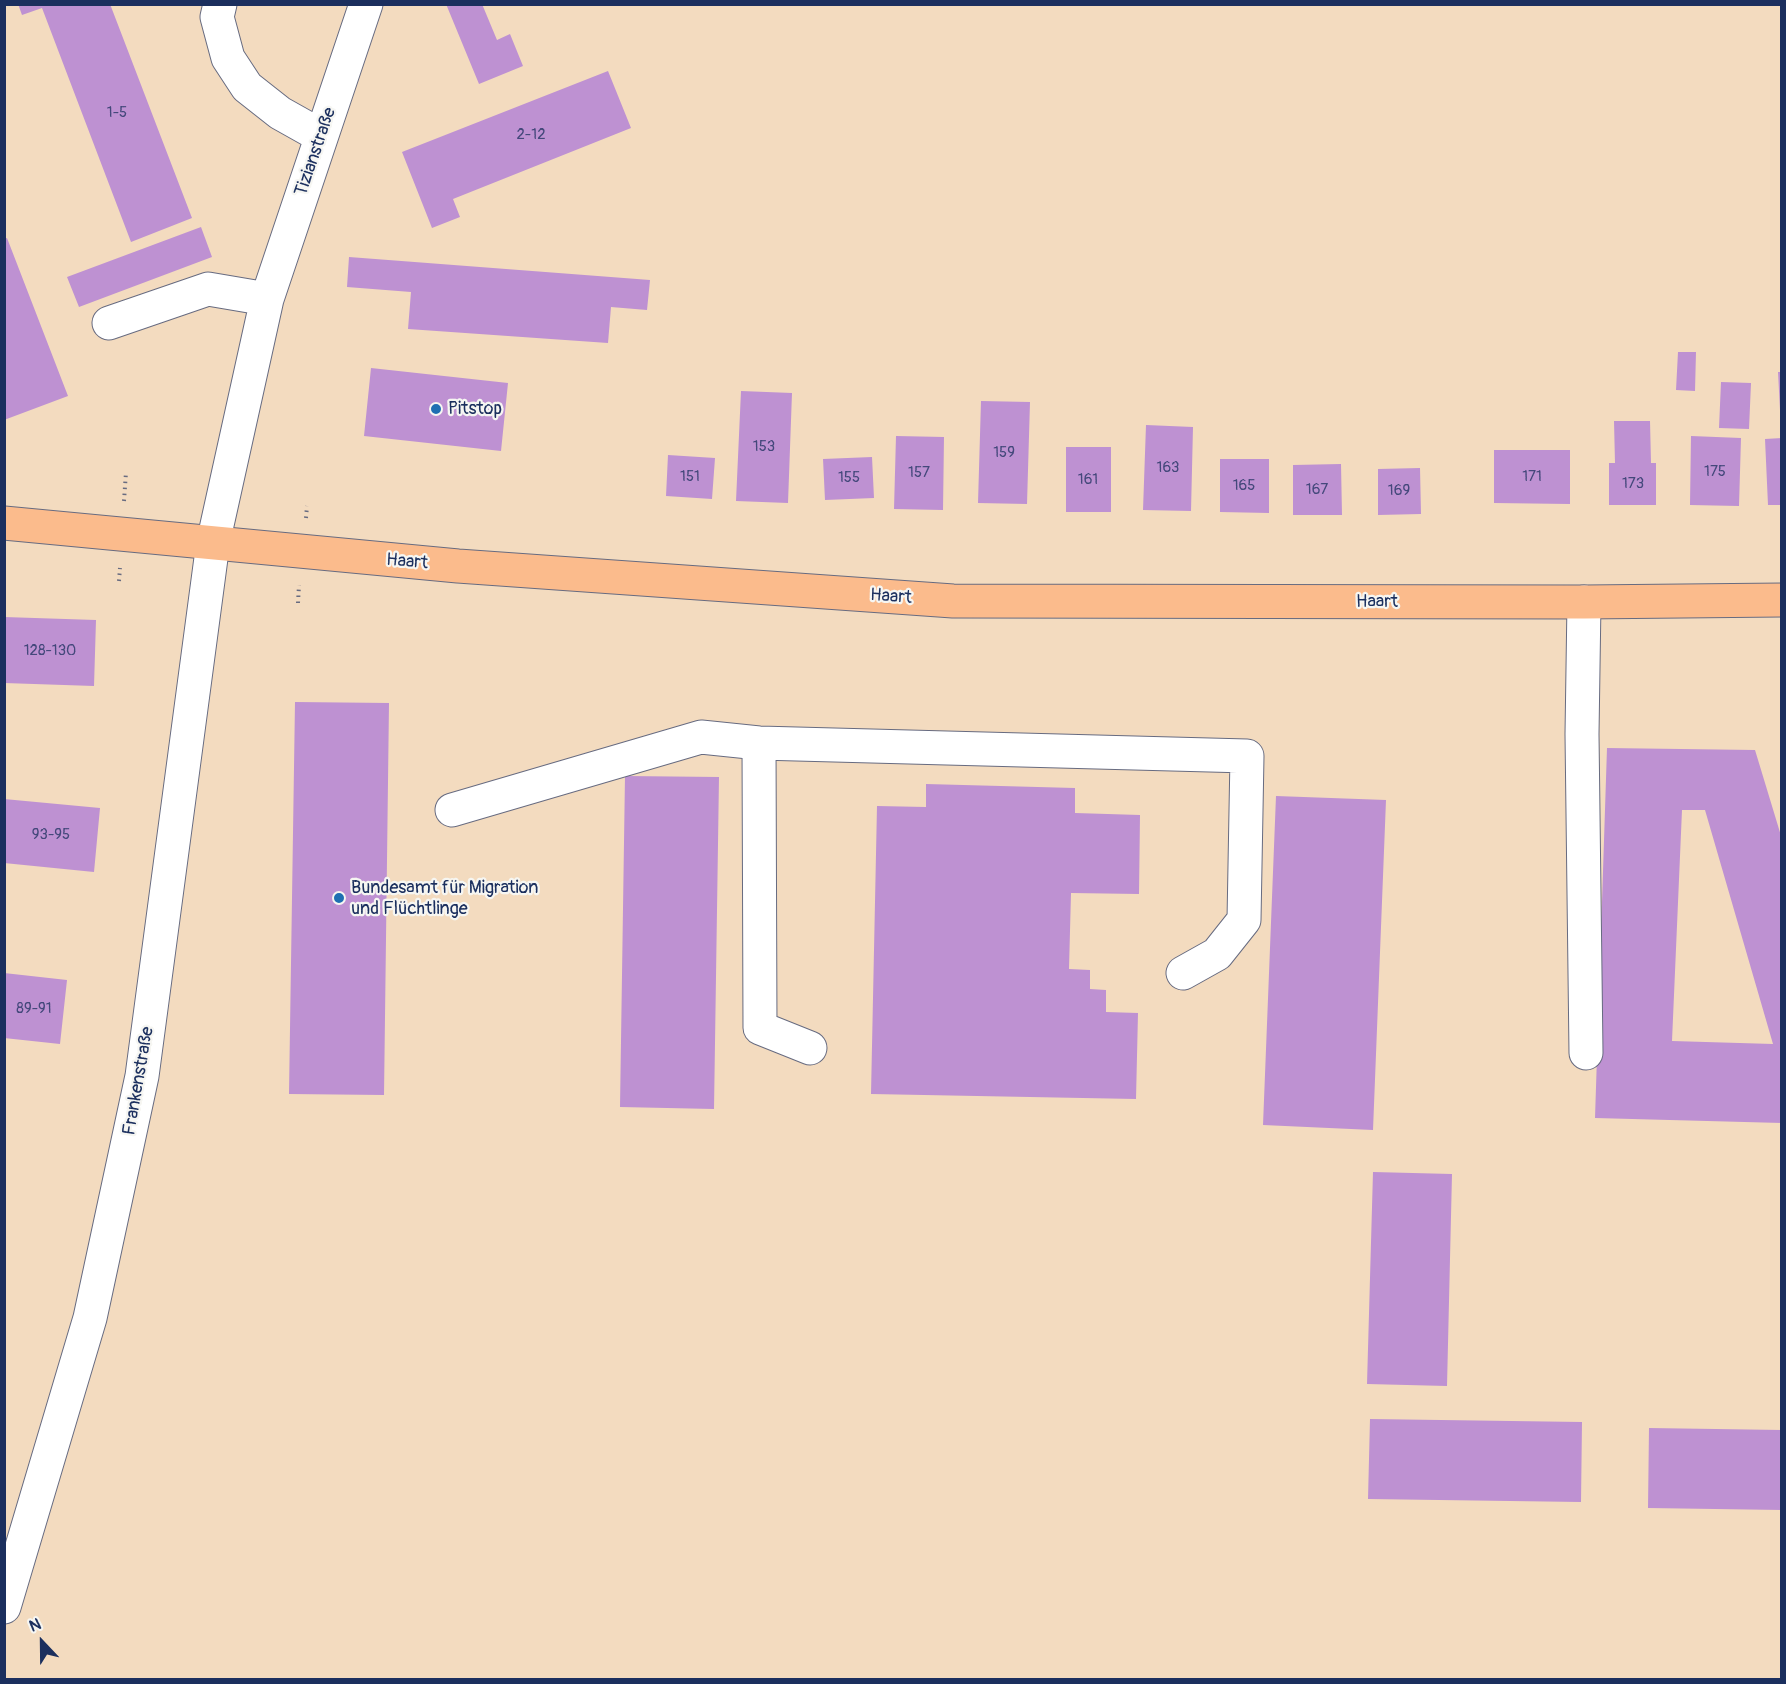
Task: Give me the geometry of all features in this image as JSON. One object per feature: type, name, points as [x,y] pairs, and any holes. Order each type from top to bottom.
[{"type":"main road","name":"Haart","points":[[4,523],[615,579],[953,601],[1782,600]]},
{"type":"street","points":[[220,4],[217,17],[228,58],[247,87],[280,112],[321,136]]},
{"type":"street","name":"Tizianstraße","points":[[213,543],[267,299],[366,4]]},
{"type":"street","points":[[110,323],[208,289],[267,299]]},
{"type":"street","name":"Frankenstraße","points":[[6,1594],[90,1318],[142,1076],[213,543]]},
{"type":"street","points":[[1584,602],[1586,1053]]},
{"type":"street","points":[[452,810],[701,737],[759,743],[1247,756],[1244,920],[1217,954],[1183,973]]},
{"type":"street","points":[[759,743],[760,1028],[810,1048]]},
{"type":"building","points":[[18,4],[110,4],[192,218],[131,242],[42,8],[22,15]]},
{"type":"building","points":[[446,4],[482,4],[497,40],[510,34],[523,66],[479,84]]},
{"type":"building","points":[[608,71],[631,128],[453,199],[460,217],[432,228],[402,152]]},
{"type":"building","points":[[201,227],[212,257],[79,307],[67,277]]},
{"type":"building","points":[[7,238],[68,396],[4,420],[4,239]]},
{"type":"building","points":[[349,257],[650,280],[647,310],[611,307],[608,343],[408,329],[411,292],[347,287]]},
{"type":"building","points":[[1678,352],[1696,352],[1695,391],[1676,390]]},
{"type":"building","name":"Pitstop","points":[[371,368],[508,383],[501,451],[364,436]]},
{"type":"building","points":[[1778,372],[1782,372],[1782,410],[1780,410]]},
{"type":"building","points":[[1721,382],[1751,383],[1749,429],[1719,428]]},
{"type":"building","points":[[741,391],[792,393],[788,503],[736,501]]},
{"type":"building","points":[[981,401],[1030,402],[1027,504],[978,503]]},
{"type":"building","points":[[1614,421],[1650,421],[1651,463],[1656,463],[1656,505],[1609,505],[1609,463],[1615,463]]},
{"type":"building","points":[[1146,425],[1193,427],[1191,511],[1143,510]]},
{"type":"building","points":[[896,436],[944,437],[943,510],[894,509]]},
{"type":"building","points":[[1691,436],[1741,438],[1739,506],[1690,505]]},
{"type":"building","points":[[1782,438],[1782,505],[1768,505],[1765,439]]},
{"type":"building","points":[[1066,447],[1111,447],[1111,512],[1066,512]]},
{"type":"building","points":[[1494,450],[1570,450],[1570,504],[1494,503]]},
{"type":"building","points":[[668,455],[715,458],[712,499],[666,496]]},
{"type":"building","points":[[872,457],[874,498],[825,500],[823,459]]},
{"type":"building","points":[[1220,459],[1269,459],[1269,513],[1220,512]]},
{"type":"building","points":[[1341,464],[1342,515],[1293,515],[1293,465]]},
{"type":"building","points":[[1420,468],[1421,514],[1378,515],[1378,469]]},
{"type":"building","points":[[4,617],[96,620],[94,686],[4,683]]},
{"type":"building","name":"Bundesamt für Migration und Flüchtlinge","points":[[295,702],[389,703],[384,1095],[289,1094]]},
{"type":"building","points":[[1607,748],[1755,750],[1782,839],[1782,1123],[1595,1118]],"holes":[[[1682,810],[1705,810],[1773,1044],[1672,1041]]]},
{"type":"building","points":[[625,776],[719,777],[714,1109],[620,1107]]},
{"type":"building","points":[[926,784],[1075,788],[1075,813],[1140,815],[1139,894],[1071,893],[1069,969],[1090,970],[1090,989],[1106,990],[1106,1012],[1138,1013],[1136,1099],[871,1094],[877,806],[926,807]]},
{"type":"building","points":[[1276,796],[1386,800],[1373,1130],[1263,1125]]},
{"type":"building","points":[[4,799],[100,808],[94,872],[4,863]]},
{"type":"building","points":[[4,973],[67,980],[60,1044],[4,1038]]},
{"type":"building","points":[[1373,1172],[1452,1174],[1447,1386],[1367,1384]]},
{"type":"building","points":[[1370,1419],[1582,1422],[1581,1502],[1368,1499]]},
{"type":"building","points":[[1649,1428],[1782,1430],[1782,1510],[1648,1508]]},
{"type":"place","name":"Pitstop","points":[[436,409]]},
{"type":"place","name":"Bundesamt für Migration und Flüchtlinge","points":[[339,898]]}]
